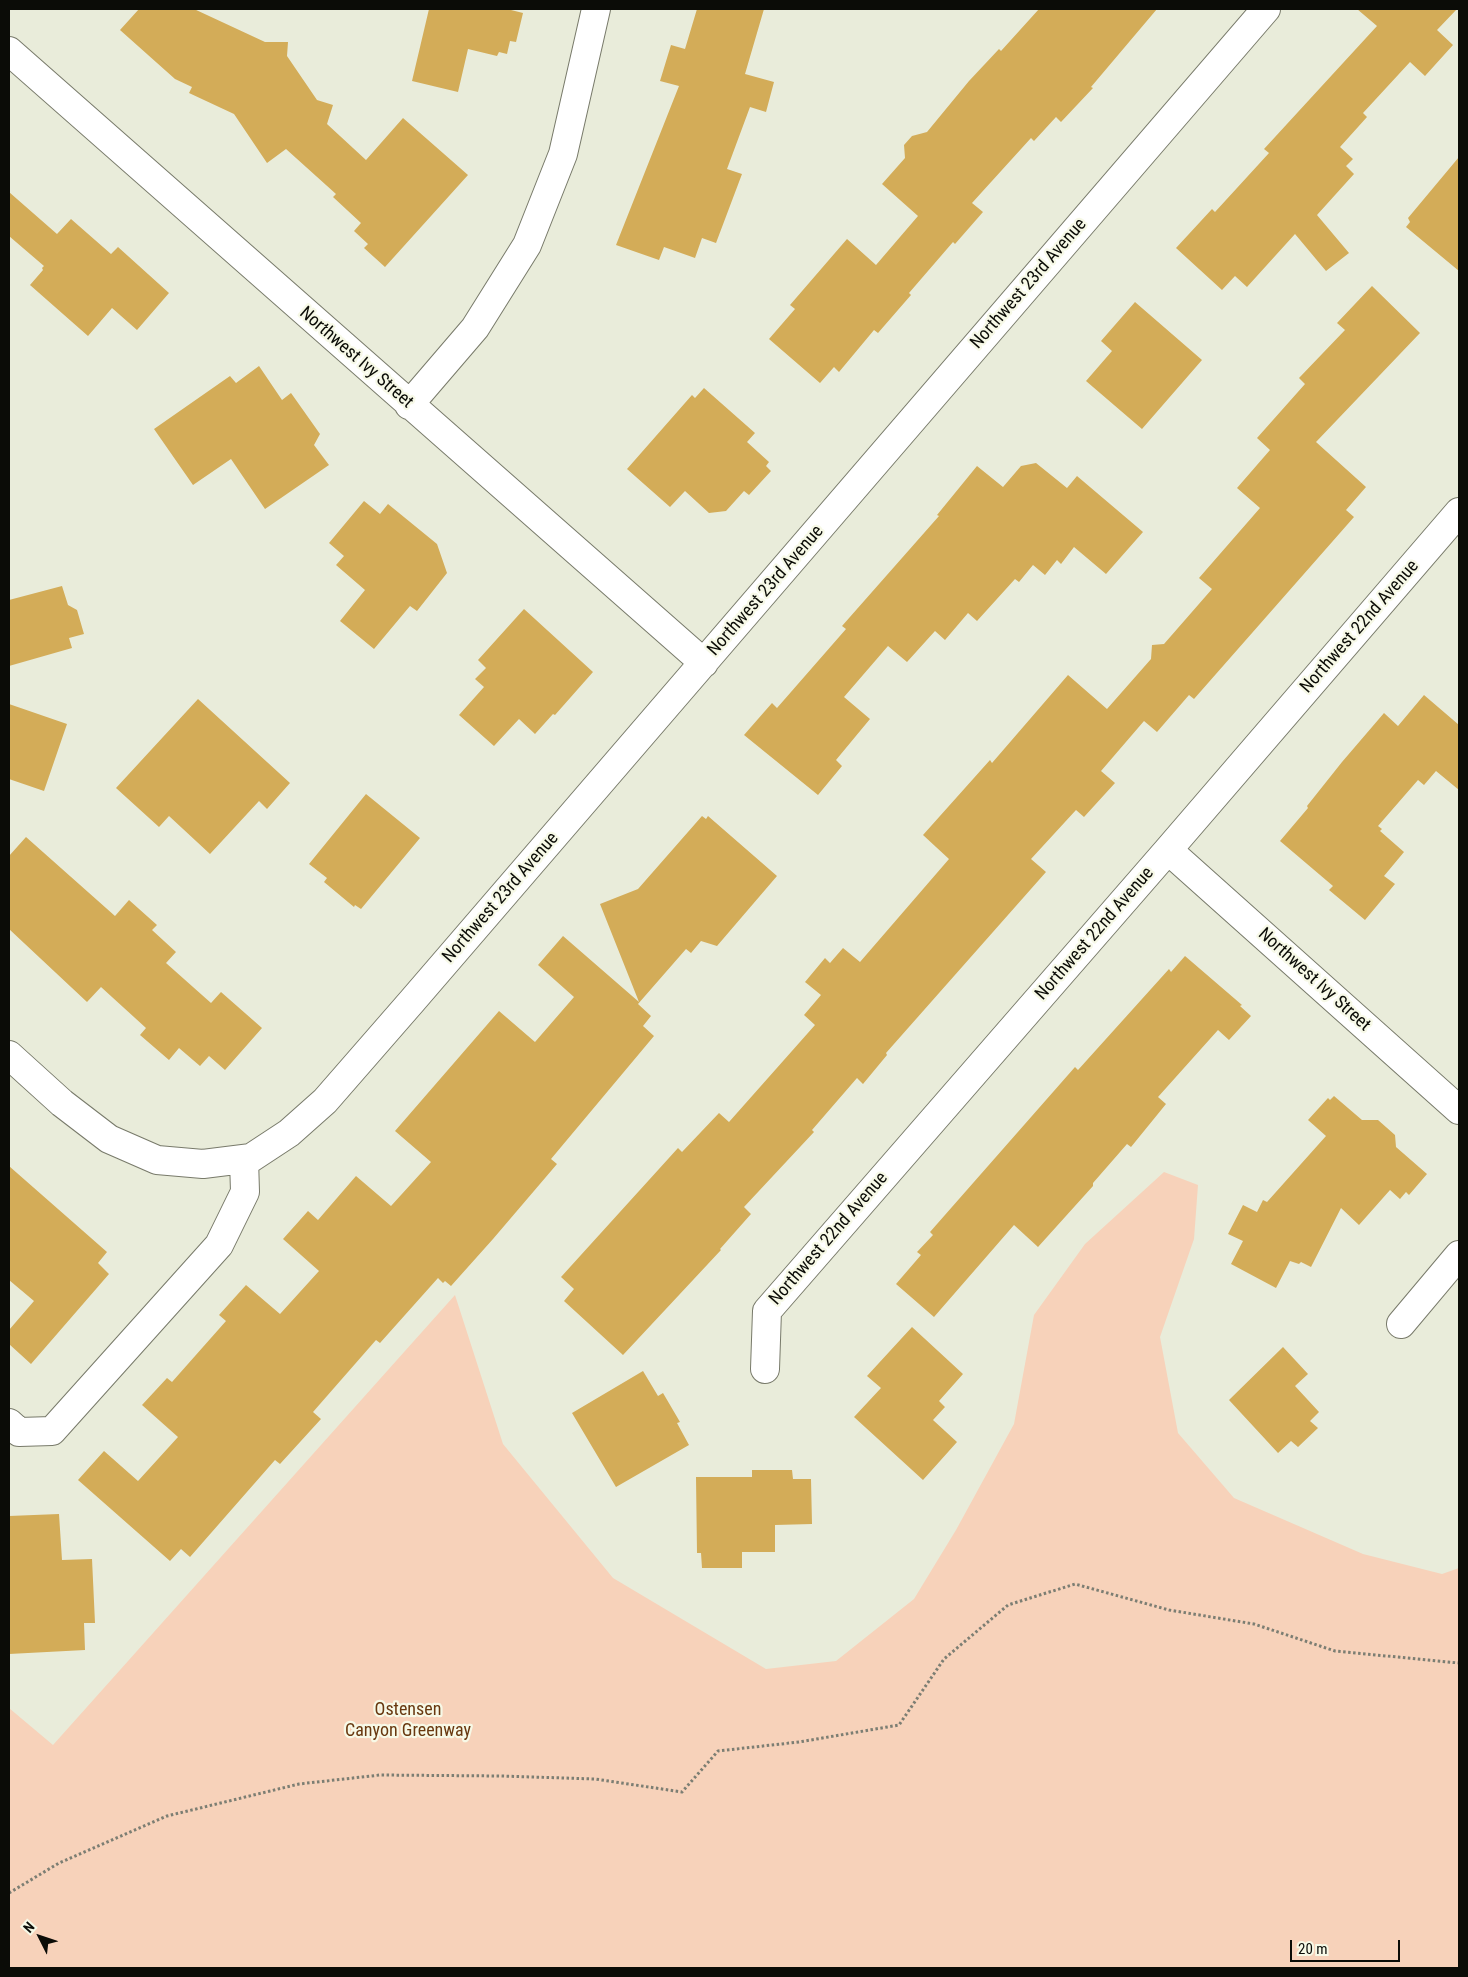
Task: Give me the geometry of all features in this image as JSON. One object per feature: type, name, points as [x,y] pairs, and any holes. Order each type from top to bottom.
[{"type":"street","points":[[409,405],[475,328],[527,245],[563,154],[596,9]]},
{"type":"street","name":"Northwest 23rd Avenue","points":[[247,1158],[289,1133],[325,1101],[704,664],[1266,9]]},
{"type":"street","name":"Northwest Ivy Street","points":[[9,51],[704,664]]},
{"type":"street","name":"Northwest 22nd Avenue","points":[[765,1369],[767,1311],[1459,512]]},
{"type":"street","name":"Northwest Ivy Street","points":[[1168,850],[1459,1110]]},
{"type":"street","points":[[9,1055],[62,1103],[109,1139],[157,1160],[203,1164],[247,1158],[245,1192],[219,1244],[52,1431],[19,1432],[9,1423]]},
{"type":"street","points":[[1401,1324],[1459,1255]]},
{"type":"path","points":[[9,1893],[59,1863],[167,1816],[299,1784],[380,1775],[501,1776],[595,1779],[682,1792],[718,1751],[799,1742],[899,1725],[944,1659],[1008,1606],[1075,1584],[1169,1610],[1254,1624],[1335,1651],[1459,1663]]},
{"type":"green space","name":"Ostensen Canyon Greenway","points":[[1164,1172],[1198,1185],[1194,1239],[1160,1337],[1178,1433],[1234,1498],[1363,1554],[1442,1574],[1459,1568],[1459,1968],[9,1968],[9,1708],[53,1745],[455,1295],[503,1444],[613,1578],[766,1669],[836,1661],[914,1599],[956,1530],[1014,1424],[1034,1315],[1085,1244]]},
{"type":"building","points":[[139,9],[194,9],[265,42],[288,42],[287,56],[317,100],[333,105],[327,124],[366,160],[403,118],[468,175],[385,267],[364,248],[368,244],[354,231],[361,223],[333,197],[336,194],[286,149],[267,163],[234,114],[189,93],[192,87],[175,79],[120,30]]},
{"type":"building","points":[[429,9],[507,9],[523,13],[516,42],[510,41],[507,54],[499,52],[497,56],[468,49],[458,92],[412,81]]},
{"type":"building","points":[[697,9],[764,9],[745,74],[774,82],[766,112],[750,107],[727,169],[742,174],[716,243],[702,238],[695,258],[664,247],[659,260],[616,245],[679,86],[660,81],[671,45],[685,49]]},
{"type":"building","points":[[1039,9],[1157,9],[1091,87],[1093,88],[1061,122],[1056,117],[1034,141],[1031,138],[972,203],[983,212],[955,244],[953,242],[909,293],[911,295],[878,333],[874,330],[839,372],[834,367],[820,383],[769,339],[795,309],[790,305],[847,239],[876,265],[918,216],[882,184],[905,158],[904,145],[912,136],[927,132],[969,81],[999,49],[1001,51]]},
{"type":"building","points":[[1357,9],[1457,9],[1437,30],[1453,45],[1425,76],[1410,62],[1363,113],[1367,117],[1340,147],[1353,159],[1346,166],[1354,174],[1317,215],[1349,253],[1326,271],[1295,234],[1247,287],[1235,276],[1222,290],[1176,248],[1212,209],[1215,212],[1269,153],[1264,149],[1377,26]]},
{"type":"building","points":[[1459,157],[1459,271],[1406,227],[1410,222],[1408,218]]},
{"type":"building","points":[[9,192],[57,234],[71,219],[111,254],[118,247],[169,293],[137,330],[112,308],[88,336],[30,285],[43,270],[44,266],[9,236]]},
{"type":"building","points":[[1372,286],[1420,333],[1316,442],[1366,487],[1346,510],[1354,517],[1194,699],[1189,695],[1157,732],[1144,721],[1101,771],[1115,783],[1084,817],[1076,810],[1031,859],[1046,872],[886,1053],[887,1055],[863,1084],[857,1078],[812,1130],[814,1132],[744,1207],[751,1214],[721,1250],[623,1355],[564,1301],[574,1289],[561,1277],[678,1148],[682,1152],[719,1113],[729,1122],[815,1025],[804,1015],[821,995],[805,982],[825,958],[830,963],[843,948],[860,962],[949,859],[923,835],[990,760],[992,763],[1068,675],[1107,709],[1151,659],[1152,645],[1164,644],[1212,589],[1199,578],[1260,508],[1237,488],[1270,450],[1257,438],[1305,384],[1299,378],[1345,330],[1337,323]]},
{"type":"building","points":[[1135,302],[1202,360],[1142,429],[1086,381],[1112,351],[1101,341]]},
{"type":"building","points":[[259,366],[282,400],[291,393],[320,434],[314,445],[329,465],[265,509],[231,459],[193,485],[154,429],[230,376],[236,383]]},
{"type":"building","points":[[704,388],[755,433],[747,442],[769,462],[766,466],[771,471],[749,495],[744,491],[726,511],[709,513],[685,491],[670,507],[627,469],[692,395],[695,398]]},
{"type":"building","points":[[1036,463],[1067,488],[1077,476],[1143,532],[1106,574],[1074,547],[1061,564],[1057,560],[1045,575],[1033,565],[1019,582],[1015,579],[977,621],[968,613],[945,640],[935,631],[907,662],[888,646],[844,697],[870,719],[836,760],[842,766],[818,795],[744,735],[772,703],[777,708],[846,629],[842,626],[939,516],[937,515],[977,466],[1003,487],[1021,466]]},
{"type":"building","points":[[364,501],[380,514],[388,504],[437,544],[447,573],[417,611],[410,606],[374,649],[340,621],[365,590],[336,565],[344,556],[329,543]]},
{"type":"building","points":[[62,586],[68,605],[77,610],[84,634],[69,638],[72,648],[9,666],[9,600]]},
{"type":"building","points":[[524,609],[593,672],[555,715],[553,714],[535,734],[519,719],[494,746],[459,715],[484,687],[475,679],[486,668],[478,660]]},
{"type":"building","points":[[1424,695],[1459,725],[1459,790],[1436,771],[1424,785],[1418,780],[1378,826],[1382,829],[1380,831],[1404,852],[1384,876],[1395,884],[1365,920],[1329,890],[1333,886],[1280,841],[1308,808],[1307,806],[1342,762],[1384,713],[1398,726]]},
{"type":"building","points":[[198,699],[290,783],[267,809],[259,801],[210,854],[169,816],[159,827],[116,788]]},
{"type":"building","points":[[9,704],[67,724],[44,791],[9,779]]},
{"type":"building","points":[[366,794],[420,838],[361,909],[355,905],[354,907],[324,882],[327,878],[309,864]]},
{"type":"building","points":[[702,816],[706,819],[708,816],[777,876],[717,946],[701,941],[691,953],[686,949],[638,1004],[651,1016],[643,1026],[654,1036],[551,1159],[557,1164],[493,1239],[451,1286],[445,1281],[443,1283],[438,1278],[380,1343],[376,1340],[313,1412],[321,1419],[280,1464],[275,1460],[190,1557],[181,1549],[170,1561],[78,1480],[104,1451],[138,1481],[178,1437],[142,1405],[167,1378],[172,1382],[226,1321],[219,1315],[246,1285],[280,1314],[319,1271],[283,1239],[308,1211],[318,1220],[356,1176],[391,1206],[431,1162],[395,1131],[499,1011],[535,1042],[574,997],[538,965],[563,936],[639,1002],[600,904],[638,889]]},
{"type":"building","points":[[26,837],[115,916],[129,900],[157,925],[152,930],[176,952],[166,963],[211,1003],[221,992],[262,1028],[225,1070],[209,1056],[200,1066],[179,1048],[169,1060],[140,1035],[146,1028],[101,987],[87,1002],[9,929],[9,856]]},
{"type":"building","points":[[1185,956],[1242,1005],[1240,1006],[1251,1016],[1229,1040],[1218,1030],[1158,1097],[1166,1104],[1131,1147],[1127,1144],[1093,1183],[1093,1186],[1038,1247],[1014,1225],[934,1317],[896,1284],[921,1255],[917,1252],[933,1235],[930,1232],[1075,1067],[1078,1070],[1169,969],[1171,972]]},
{"type":"building","points":[[1334,1096],[1362,1120],[1378,1120],[1395,1135],[1396,1147],[1427,1174],[1409,1195],[1406,1192],[1400,1199],[1390,1190],[1359,1225],[1341,1208],[1311,1267],[1301,1262],[1299,1264],[1290,1261],[1276,1288],[1231,1264],[1243,1241],[1228,1234],[1243,1205],[1257,1212],[1263,1200],[1267,1202],[1326,1136],[1308,1120],[1328,1098],[1330,1100]]},
{"type":"building","points":[[9,1166],[107,1252],[98,1263],[109,1274],[31,1364],[9,1344],[9,1330],[34,1301],[9,1280]]},
{"type":"building","points":[[912,1327],[963,1374],[939,1401],[945,1407],[933,1420],[957,1442],[923,1480],[854,1417],[881,1388],[867,1376]]},
{"type":"building","points":[[1283,1347],[1308,1374],[1295,1386],[1319,1412],[1310,1421],[1318,1428],[1298,1447],[1291,1441],[1278,1453],[1229,1400]]},
{"type":"building","points":[[643,1371],[658,1396],[663,1393],[680,1422],[677,1423],[689,1445],[616,1487],[572,1413]]},
{"type":"building","points":[[752,1470],[792,1470],[793,1479],[811,1479],[812,1524],[775,1525],[775,1552],[742,1552],[742,1568],[702,1568],[701,1553],[697,1553],[696,1477],[752,1477]]},
{"type":"building","points":[[59,1514],[62,1560],[92,1559],[95,1623],[84,1623],[85,1650],[9,1654],[9,1516]]}]
